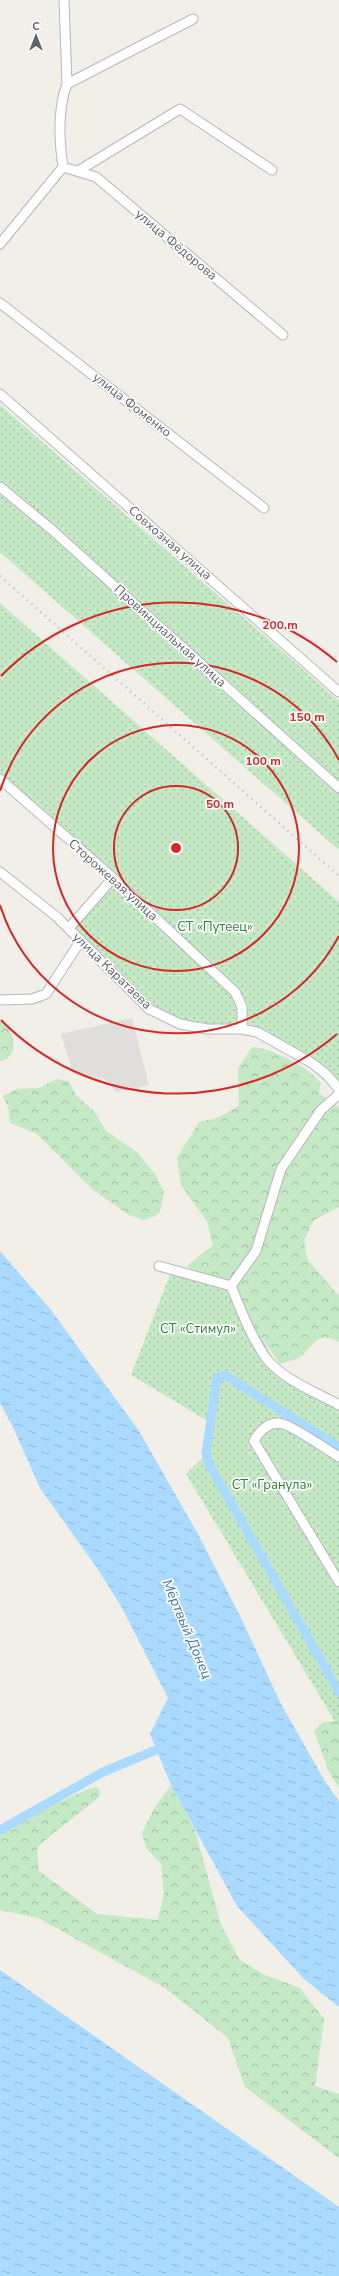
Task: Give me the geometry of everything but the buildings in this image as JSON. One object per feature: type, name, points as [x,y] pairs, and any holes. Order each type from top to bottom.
[{"type":"street","points":[[0,244],[63,167],[60,147],[61,100],[67,84],[64,0]]},
{"type":"street","points":[[67,84],[193,19]]},
{"type":"street","points":[[78,172],[180,110],[272,170]]},
{"type":"street","name":"улица Фёдорова","points":[[63,167],[96,177],[283,335]]},
{"type":"street","name":"улица Фоменко","points":[[0,303],[264,508]]},
{"type":"street","name":"Совхозная улица","points":[[0,394],[339,692]]},
{"type":"street","name":"Провинциальная улица","points":[[0,487],[51,529],[339,788]]},
{"type":"street","name":"Сторожевая улица","points":[[0,779],[113,878],[235,992],[242,1007],[242,1029]]},
{"type":"street","name":"улица Каратаева","points":[[0,872],[69,928],[149,1009],[180,1024],[207,1029],[242,1029]]},
{"type":"street","points":[[69,928],[113,878]]},
{"type":"street","points":[[0,1000],[32,999],[46,994],[82,940]]},
{"type":"street","points":[[242,1029],[257,1032],[312,1063],[327,1074],[339,1088]]},
{"type":"street","points":[[231,1286],[256,1251],[281,1169],[321,1110],[339,1094]]},
{"type":"street","points":[[159,1266],[231,1286]]},
{"type":"street","points":[[231,1286],[243,1316],[267,1359],[283,1374],[339,1405]]},
{"type":"street","points":[[339,1457],[282,1423],[269,1426],[259,1431],[254,1441],[339,1582]]},
{"type":"shaded area","points":[[132,1018],[149,1085],[116,1092],[105,1079],[73,1073],[61,1034]]},
{"type":"green space","points":[[0,405],[339,701],[339,850],[0,552]]},
{"type":"green space","name":"СТ «Путеец»","points":[[0,603],[339,902],[339,1095],[292,1050],[255,1031],[165,1021],[69,930],[113,876],[0,778]]},
{"type":"green space","points":[[0,1021],[9,1030],[14,1042],[11,1054],[7,1058],[0,1061]]},
{"type":"green space","points":[[252,1047],[260,1048],[289,1059],[308,1071],[321,1083],[319,1093],[339,1107],[339,1207],[314,1220],[304,1240],[307,1259],[339,1296],[339,1342],[331,1338],[319,1339],[303,1355],[280,1364],[243,1310],[239,1293],[229,1280],[200,1276],[187,1266],[213,1245],[207,1221],[181,1185],[177,1158],[199,1122],[217,1118],[239,1106],[238,1069]]},
{"type":"green space","points":[[57,1079],[69,1081],[76,1095],[95,1112],[106,1131],[138,1153],[155,1174],[164,1192],[160,1212],[155,1216],[143,1220],[129,1215],[93,1190],[37,1134],[10,1123],[8,1107],[3,1096],[16,1089],[39,1088]]},
{"type":"green space","name":"СТ «Гранула»","points":[[171,1272],[239,1293],[243,1310],[260,1334],[276,1365],[339,1402],[339,1728],[186,1474],[209,1452],[213,1424],[131,1375]]},
{"type":"green space","points":[[339,1721],[339,1788],[329,1772],[314,1731],[323,1722]]},
{"type":"green space","points":[[171,1785],[195,1830],[221,1925],[240,1960],[263,1974],[300,1988],[324,2019],[315,2086],[339,2094],[339,2158],[245,2087],[228,2038],[165,1988],[38,1918],[0,1910],[0,1829],[88,1789],[97,1787],[100,1792],[99,1797],[37,1847],[39,1871],[97,1914],[158,1920],[164,1893],[161,1864],[146,1848],[142,1833],[155,1807]]},
{"type":"water","name":"Мёртвый Донец","points":[[0,1251],[51,1310],[139,1431],[199,1536],[240,1616],[281,1704],[326,1783],[339,1801],[339,2007],[304,1979],[237,1906],[171,1785],[150,1734],[168,1698],[121,1606],[97,1568],[40,1488],[13,1427],[0,1403]]},
{"type":"water","points":[[0,1970],[339,2207],[339,2276],[0,2276]]},
{"type":"waterway","points":[[339,1447],[226,1376],[220,1376],[217,1378],[206,1454],[210,1466],[339,1692]]},
{"type":"waterway","points":[[0,1830],[103,1772],[168,1745]]},
{"type":"railway","points":[[0,576],[339,876]]},
{"type":"park label","name":"СТ «Стимул»","points":[[198,1329]]}]
